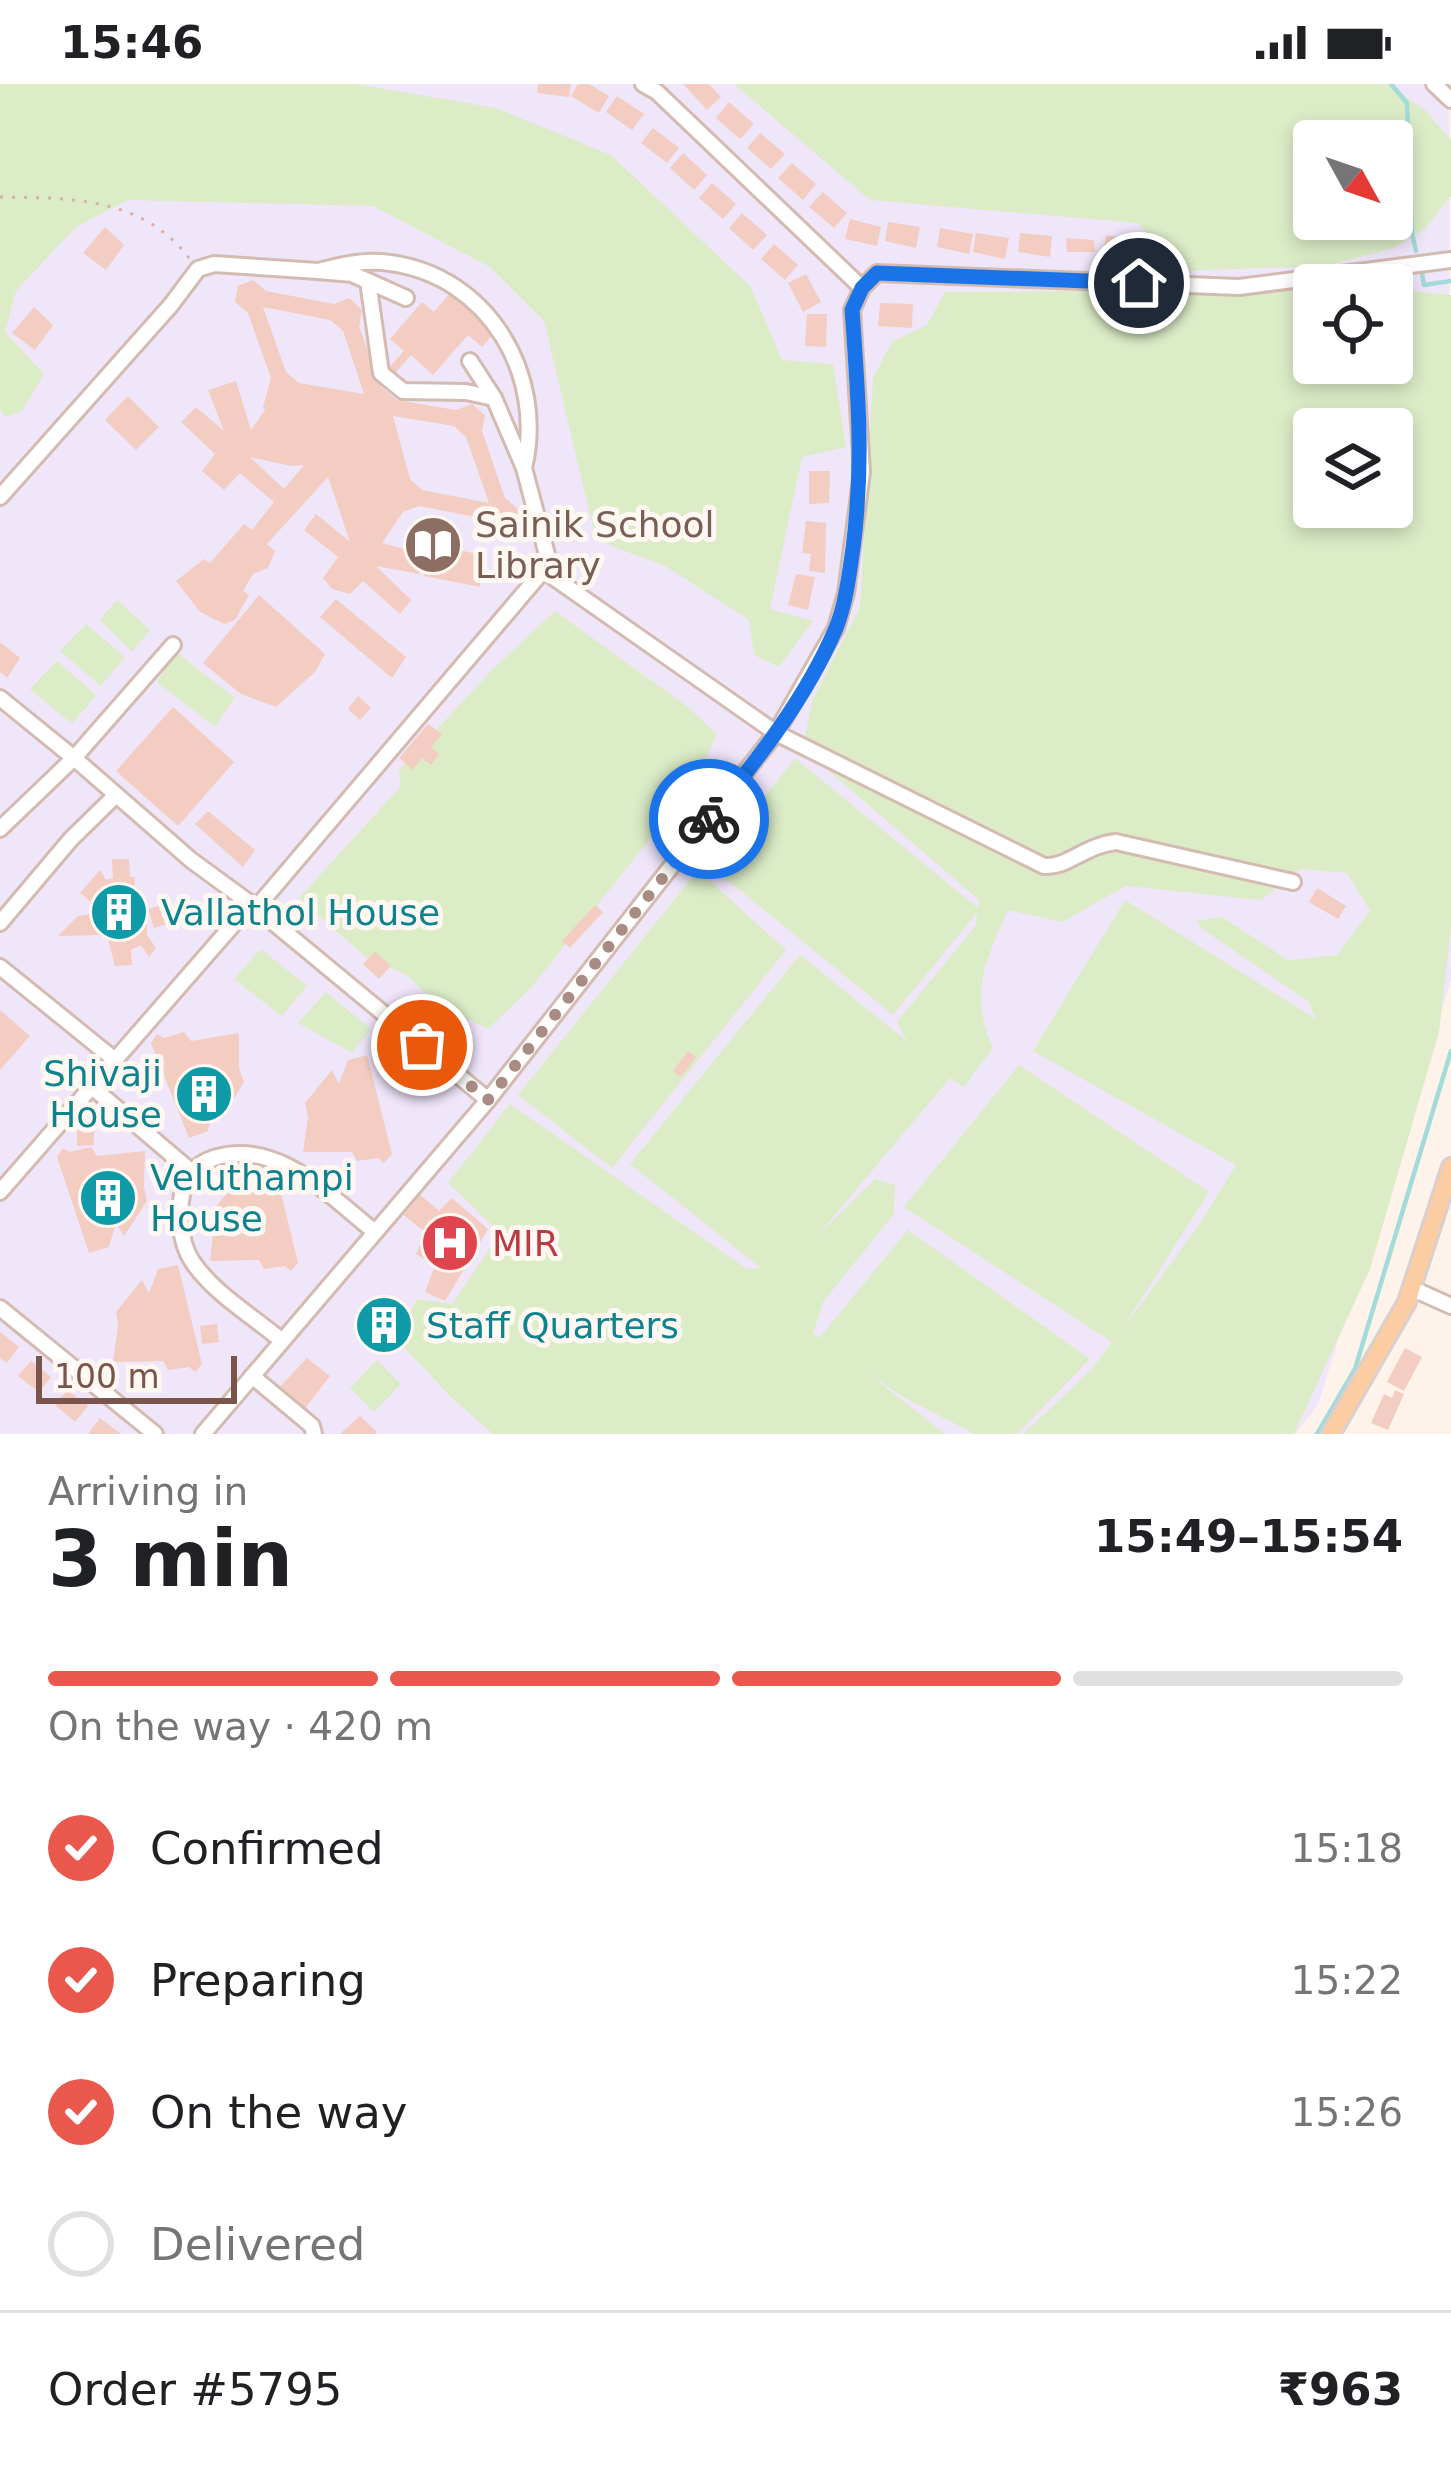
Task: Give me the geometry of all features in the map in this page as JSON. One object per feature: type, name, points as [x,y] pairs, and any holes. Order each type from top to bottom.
[{"type":"main road","points":[[1331,1434],[1407,1302],[1449,1172],[1451,1148]]},
{"type":"street","points":[[643,84],[657,92],[862,288]]},
{"type":"street","points":[[1434,84],[1451,100]]},
{"type":"street","points":[[203,1434],[488,1100],[776,733],[836,628],[846,593],[862,472],[852,310],[862,288],[877,273],[1239,287],[1451,260]]},
{"type":"street","points":[[317,271],[368,261],[393,263],[448,282],[472,300],[497,325],[524,380],[531,439],[524,468]]},
{"type":"street","points":[[0,497],[198,269],[214,264],[352,274],[406,298]]},
{"type":"street","points":[[368,280],[381,373],[403,391],[466,392],[494,398]]},
{"type":"street","points":[[470,361],[494,398],[524,468],[553,577],[776,733],[1043,866],[1055,867],[1097,844],[1116,842],[1293,882]]},
{"type":"street","points":[[0,1192],[547,566]]},
{"type":"street","points":[[0,829],[74,758],[173,645]]},
{"type":"street","points":[[0,698],[488,1100]]},
{"type":"street","points":[[0,923],[71,839],[115,796]]},
{"type":"street","points":[[0,967],[115,1060]]},
{"type":"street","points":[[92,1087],[192,1172]]},
{"type":"street","points":[[282,1341],[193,1263],[180,1219],[182,1194],[192,1172],[220,1156],[268,1156],[314,1183],[375,1232]]},
{"type":"street","points":[[1411,1288],[1451,1306]]},
{"type":"street","points":[[0,1308],[155,1434]]},
{"type":"street","points":[[252,1376],[313,1426],[314,1434]]},
{"type":"path","points":[[0,197],[80,199],[125,209],[175,239],[198,269]]},
{"type":"shaded area","points":[[0,84],[1422,84],[1449,109],[1451,980],[1318,1405],[1295,1434],[0,1434]]},
{"type":"green space","points":[[0,84],[355,84],[496,108],[611,155],[751,287],[782,360],[833,364],[846,447],[802,457],[770,609],[813,621],[779,667],[754,655],[749,620],[665,566],[596,540],[544,321],[490,267],[373,206],[128,200],[76,227],[16,291],[5,332],[44,374],[23,410],[6,417],[0,409]]},
{"type":"green space","points":[[734,84],[1387,84],[1425,110],[1451,140],[1451,196],[1425,229],[1413,236],[1413,120],[1293,120],[1293,240],[1407,240],[1394,248],[1333,264],[1179,271],[1155,264],[1147,234],[1138,223],[870,200]]},
{"type":"green space","points":[[1293,289],[1293,384],[1413,384],[1413,291],[1451,295],[1451,927],[1439,1032],[1370,1269],[1294,1434],[1023,1434],[1091,1370],[1112,1342],[904,1207],[1019,1065],[1209,1192],[1121,1331],[1199,1225],[1236,1165],[1033,1051],[1125,900],[1316,1019],[1309,1002],[1196,921],[1222,917],[1288,960],[1337,955],[1370,911],[1347,873],[1300,869],[1261,900],[1126,886],[1062,922],[1008,910],[987,962],[981,994],[993,1048],[964,1087],[950,1078],[818,1235],[875,1179],[895,1185],[894,1214],[823,1302],[813,1333],[819,1338],[908,1230],[1090,1359],[1017,1434],[975,1434],[869,1374],[945,1434],[493,1434],[397,1340],[417,1299],[452,1304],[500,1233],[448,1183],[510,1104],[747,1269],[761,1268],[630,1164],[800,955],[907,1041],[897,1022],[976,925],[977,913],[893,1015],[710,866],[795,758],[978,908],[979,900],[823,766],[805,737],[812,701],[860,607],[873,378],[892,342],[927,325],[945,292]]},
{"type":"green space","points":[[117,600],[150,630],[132,652],[100,620]]},
{"type":"green space","points":[[555,611],[688,707],[717,734],[698,779],[530,989],[488,1029],[438,1005],[405,974],[368,959],[299,898],[401,786],[399,770],[493,669]]},
{"type":"green space","points":[[86,624],[125,657],[101,686],[60,651]]},
{"type":"green space","points":[[176,652],[235,698],[215,727],[157,682]]},
{"type":"green space","points":[[57,661],[96,695],[72,724],[30,689]]},
{"type":"green space","points":[[698,870],[786,950],[612,1168],[518,1095]]},
{"type":"green space","points":[[261,949],[307,986],[282,1016],[234,979]]},
{"type":"green space","points":[[326,992],[371,1029],[352,1053],[298,1023]]},
{"type":"green space","points":[[377,1360],[401,1384],[374,1412],[350,1388]]},
{"type":"building","points":[[538,84],[571,84],[569,97],[537,93]]},
{"type":"building","points":[[578,84],[589,84],[609,96],[599,113],[571,96]]},
{"type":"building","points":[[683,84],[709,84],[721,97],[707,110]]},
{"type":"building","points":[[617,96],[644,114],[632,130],[606,112]]},
{"type":"building","points":[[729,102],[754,124],[740,139],[716,118]]},
{"type":"building","points":[[653,128],[679,148],[667,163],[641,143]]},
{"type":"building","points":[[760,133],[785,154],[771,169],[747,148]]},
{"type":"building","points":[[683,153],[707,175],[694,190],[670,168]]},
{"type":"building","points":[[792,163],[816,184],[803,200],[778,178]]},
{"type":"building","points":[[712,183],[736,204],[723,219],[699,198]]},
{"type":"building","points":[[823,192],[847,213],[834,228],[809,207]]},
{"type":"building","points":[[742,213],[767,235],[753,250],[729,228]]},
{"type":"building","points":[[850,219],[881,227],[877,246],[845,239]]},
{"type":"building","points":[[888,222],[920,227],[916,248],[885,241]]},
{"type":"building","points":[[105,227],[124,245],[106,270],[83,253]]},
{"type":"building","points":[[940,228],[973,234],[969,254],[937,247]]},
{"type":"building","points":[[976,233],[1009,238],[1005,259],[973,252]]},
{"type":"building","points":[[1020,233],[1052,236],[1050,257],[1018,252]]},
{"type":"building","points":[[1106,235],[1139,241],[1135,262],[1103,255]]},
{"type":"building","points":[[1066,238],[1094,240],[1095,252],[1067,252]]},
{"type":"building","points":[[774,244],[798,265],[785,280],[761,259]]},
{"type":"building","points":[[806,274],[821,302],[803,312],[788,283]]},
{"type":"building","points":[[253,280],[266,291],[334,304],[349,298],[362,310],[359,326],[381,387],[397,400],[456,410],[472,404],[485,415],[482,431],[505,498],[518,509],[515,525],[499,531],[486,519],[419,506],[403,512],[382,543],[424,554],[419,574],[376,566],[411,600],[400,614],[363,581],[350,594],[332,589],[323,578],[338,557],[304,530],[316,514],[350,542],[328,477],[267,544],[275,551],[268,568],[253,574],[243,591],[249,595],[235,620],[224,624],[200,612],[176,581],[204,559],[210,563],[244,524],[252,530],[274,502],[240,473],[224,490],[202,471],[215,454],[181,422],[196,407],[224,431],[208,390],[236,381],[251,430],[265,410],[271,378],[248,313],[235,302],[238,286]],"holes":[[[263,307],[330,320],[343,331],[364,394],[299,383],[286,372]],[[393,416],[454,426],[466,437],[489,503],[422,490],[410,479]],[[250,457],[304,465],[284,489]]]},
{"type":"building","points":[[452,291],[497,330],[482,347],[468,335],[433,375],[411,355],[390,379],[384,373],[404,351],[390,339],[422,302],[434,312]]},
{"type":"building","points":[[880,303],[913,304],[912,328],[878,326]]},
{"type":"building","points":[[34,307],[53,325],[35,350],[12,333]]},
{"type":"building","points":[[807,314],[827,314],[826,347],[805,346]]},
{"type":"building","points":[[128,396],[159,427],[136,450],[105,420]]},
{"type":"building","points":[[809,471],[830,471],[829,503],[809,504]]},
{"type":"building","points":[[806,521],[826,523],[825,573],[809,571],[811,554],[802,553]]},
{"type":"building","points":[[430,544],[487,556],[480,587],[424,576]]},
{"type":"building","points":[[796,574],[815,577],[808,610],[788,605]]},
{"type":"building","points":[[259,595],[325,654],[315,672],[276,707],[241,694],[203,663]]},
{"type":"building","points":[[336,599],[406,657],[392,678],[320,617]]},
{"type":"building","points":[[0,642],[20,658],[7,678],[0,672]]},
{"type":"building","points":[[358,696],[371,708],[360,720],[348,709]]},
{"type":"building","points":[[173,707],[234,762],[178,826],[116,771]]},
{"type":"building","points":[[428,724],[442,734],[431,747],[439,754],[431,765],[422,758],[413,770],[399,758]]},
{"type":"building","points":[[208,811],[255,850],[243,867],[195,824]]},
{"type":"building","name":"Vallathol House","points":[[112,859],[129,859],[130,877],[135,877],[133,908],[147,910],[147,935],[156,948],[149,957],[141,945],[131,950],[132,965],[115,966],[107,935],[58,936],[78,916],[91,914],[91,902],[80,893],[100,870],[106,880],[113,878]]},
{"type":"building","points":[[1317,888],[1346,906],[1338,919],[1309,902]]},
{"type":"building","points":[[165,904],[170,923],[154,928],[148,909]]},
{"type":"building","points":[[595,905],[603,912],[570,948],[562,941]]},
{"type":"building","points":[[375,951],[391,966],[379,979],[363,964]]},
{"type":"building","points":[[0,1010],[30,1036],[0,1070]]},
{"type":"building","name":"Shivaji House","points":[[184,1032],[191,1041],[239,1033],[239,1069],[244,1082],[222,1118],[214,1106],[208,1131],[189,1138],[151,1043],[157,1034],[164,1038]]},
{"type":"building","points":[[688,1051],[696,1057],[681,1077],[673,1071]]},
{"type":"building","points":[[367,1055],[392,1154],[384,1163],[378,1158],[357,1161],[352,1152],[303,1152],[305,1103],[332,1070],[339,1084],[348,1060]]},
{"type":"building","points":[[77,1128],[94,1128],[94,1145],[77,1146]]},
{"type":"building","name":"Veluthampi House","points":[[91,1147],[97,1156],[145,1151],[147,1201],[124,1236],[116,1223],[109,1247],[89,1253],[57,1157],[63,1148],[70,1152]]},
{"type":"building","points":[[274,1164],[298,1263],[291,1271],[285,1266],[264,1269],[259,1260],[210,1261],[212,1211],[239,1179],[245,1192],[254,1168]]},
{"type":"building","name":"MIR","points":[[418,1193],[439,1211],[452,1198],[488,1229],[445,1301],[425,1292],[435,1266],[416,1254],[425,1232],[401,1213]]},
{"type":"building","points":[[178,1265],[202,1364],[195,1372],[189,1367],[168,1370],[163,1361],[113,1362],[116,1312],[142,1280],[149,1293],[158,1269]]},
{"type":"building","name":"Staff Quarters","points":[[376,1302],[401,1322],[381,1351],[365,1339],[374,1328],[362,1320]]},
{"type":"building","points":[[217,1324],[219,1342],[202,1344],[200,1326]]},
{"type":"building","points":[[0,1332],[19,1347],[7,1363],[0,1358]]},
{"type":"building","points":[[1405,1348],[1422,1357],[1404,1391],[1387,1382]]},
{"type":"building","points":[[307,1358],[330,1376],[303,1411],[276,1391]]},
{"type":"building","points":[[31,1361],[51,1377],[39,1392],[18,1376]]},
{"type":"building","points":[[67,1390],[88,1406],[75,1422],[55,1405]]},
{"type":"building","points":[[1395,1390],[1404,1394],[1388,1430],[1371,1423],[1384,1394],[1392,1398]]},
{"type":"building","points":[[360,1416],[375,1434],[340,1434]]},
{"type":"building","points":[[100,1418],[121,1434],[88,1434]]},
{"type":"waterway","points":[[1391,84],[1407,103],[1416,251]]},
{"type":"waterway","points":[[1422,273],[1424,285],[1451,281]]},
{"type":"waterway","points":[[1317,1434],[1355,1369],[1451,1051]]},
{"type":"way so far","points":[[422,1045],[488,1100],[709,819]]},
{"type":"place","name":"Sainik School Library","points":[[433,545]]},
{"type":"place","name":"Vallathol House","points":[[119,912]]},
{"type":"place","name":"Shivaji House","points":[[204,1094]]},
{"type":"place","name":"Veluthampi House","points":[[108,1198]]},
{"type":"place","name":"MIR","points":[[450,1243]]},
{"type":"place","name":"Staff Quarters","points":[[384,1325]]},
{"type":"route","points":[[709,819],[776,733],[836,628],[846,593],[862,472],[852,310],[862,288],[877,273],[1139,283]]}]
